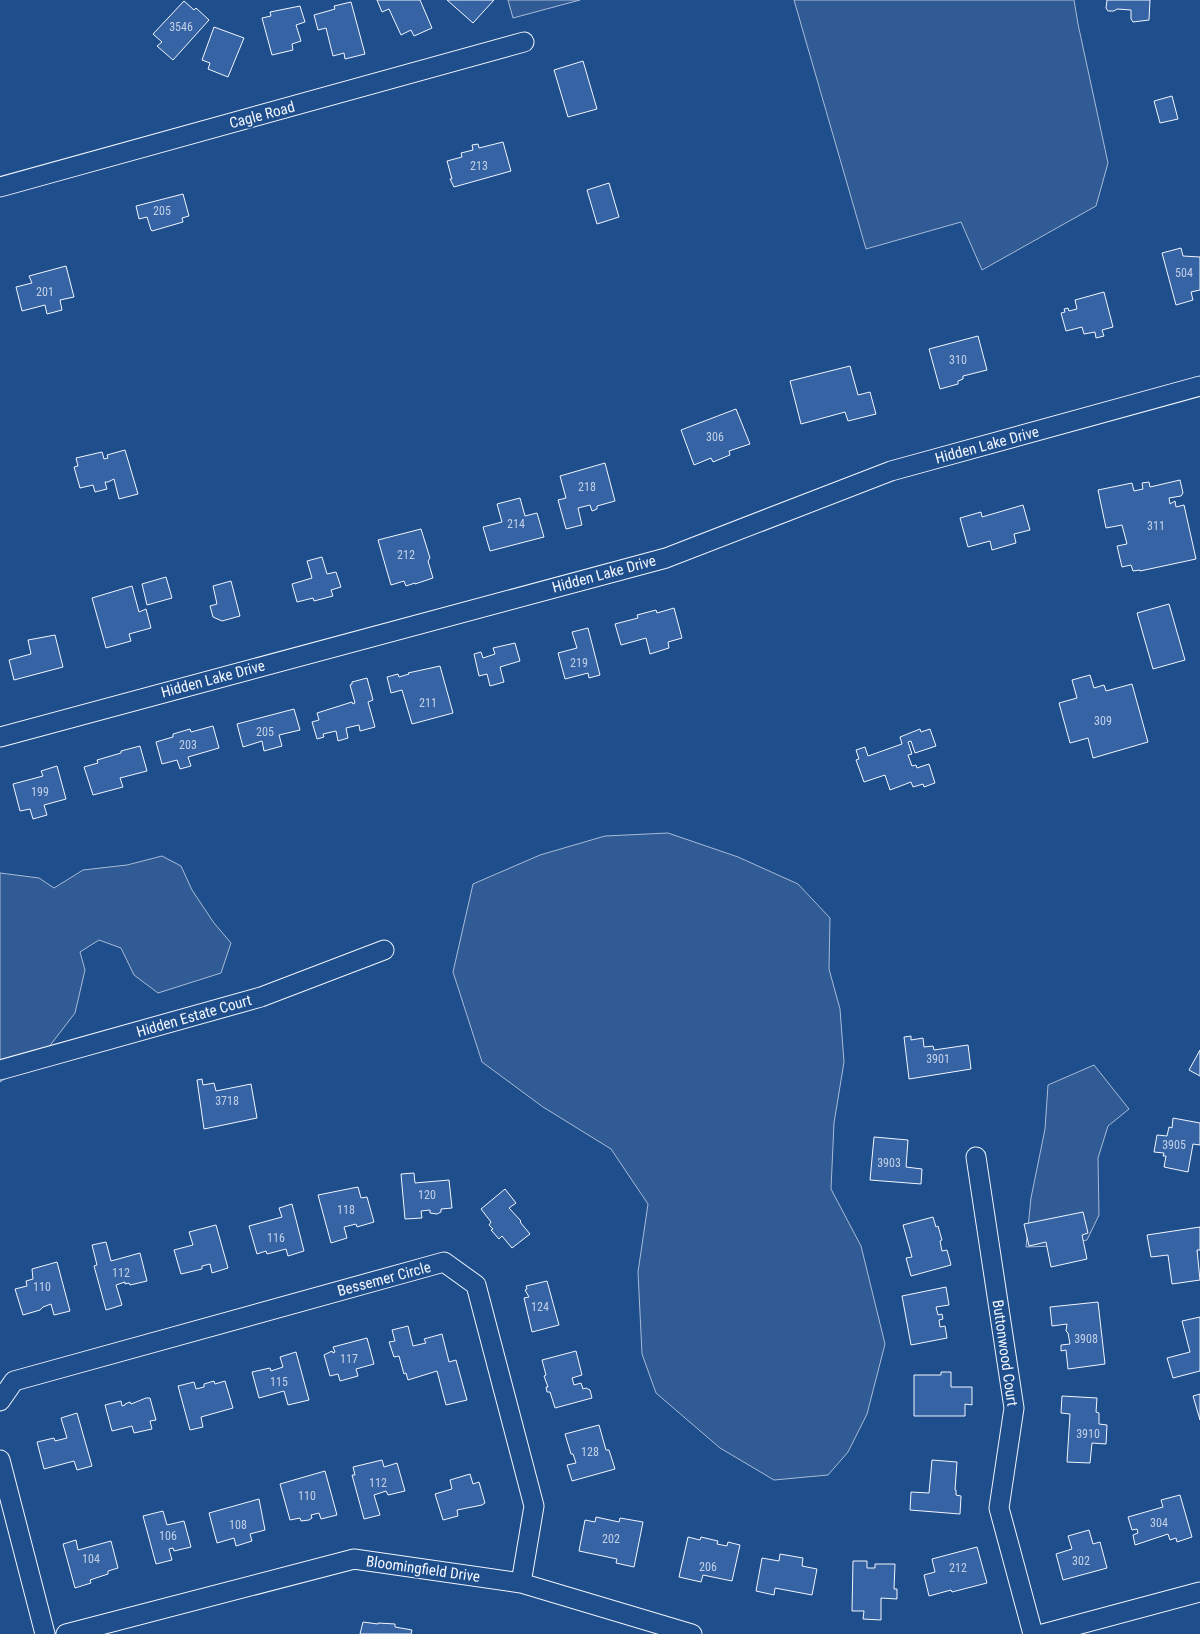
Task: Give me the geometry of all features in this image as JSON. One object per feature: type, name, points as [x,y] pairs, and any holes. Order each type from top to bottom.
[{"type":"street","name":"Cagle Road","points":[[0,187],[524,42]]},
{"type":"street","name":"Hidden Lake Drive","points":[[0,736],[666,558],[891,471],[1200,386]]},
{"type":"street","name":"Hidden Estate Court","points":[[0,1070],[261,997],[384,950]]},
{"type":"street","name":"Buttonwood Court","points":[[976,1157],[1014,1408],[999,1508],[1033,1634]]},
{"type":"street","name":"Bessemer Circle","points":[[0,1401],[14,1381],[444,1262],[476,1284],[534,1506],[521,1583]]},
{"type":"street","points":[[0,1460],[45,1634]]},
{"type":"street","name":"Bloomingfield Drive","points":[[66,1634],[354,1560],[521,1583],[692,1634]]},
{"type":"street","points":[[1043,1634],[1200,1592]]},
{"type":"shaded area","points":[[508,0],[580,0],[513,18]]},
{"type":"shaded area","points":[[794,0],[1074,0],[1108,163],[1096,206],[982,270],[961,222],[866,249]]},
{"type":"shaded area","points":[[668,833],[738,857],[798,884],[830,918],[829,969],[840,1009],[844,1062],[834,1123],[831,1189],[861,1246],[885,1344],[867,1414],[848,1452],[828,1475],[774,1480],[720,1448],[656,1393],[642,1354],[638,1272],[648,1204],[611,1149],[543,1107],[482,1062],[453,972],[473,884],[540,855],[605,836]]},
{"type":"shaded area","points":[[162,856],[181,866],[192,890],[214,923],[231,943],[221,973],[158,993],[134,975],[121,948],[99,940],[80,952],[85,970],[75,1013],[45,1052],[0,1082],[0,873],[39,878],[54,888],[83,870],[127,865]]},
{"type":"shaded area","points":[[1094,1065],[1129,1109],[1108,1126],[1098,1158],[1099,1215],[1087,1240],[1055,1246],[1026,1247],[1031,1198],[1045,1129],[1048,1085]]},
{"type":"building","points":[[377,0],[420,0],[432,28],[414,36],[411,30],[401,35],[389,9],[382,12]]},
{"type":"building","points":[[447,0],[494,0],[473,23]]},
{"type":"building","points":[[1107,0],[1150,0],[1149,20],[1133,22],[1131,10],[1117,9],[1108,11],[1106,8]]},
{"type":"building","points":[[184,1],[194,10],[196,8],[209,20],[173,60],[157,46],[162,42],[153,34]]},
{"type":"building","points":[[351,2],[365,54],[345,59],[344,53],[333,56],[326,28],[318,30],[314,15],[335,9],[334,6]]},
{"type":"building","points":[[300,6],[305,22],[296,25],[301,41],[292,44],[293,50],[272,55],[262,18],[271,16],[270,12]]},
{"type":"building","points":[[214,27],[244,38],[228,77],[208,69],[210,63],[202,60]]},
{"type":"building","points":[[583,61],[597,109],[568,117],[554,70]]},
{"type":"building","points":[[1172,96],[1178,119],[1160,123],[1154,101]]},
{"type":"building","points":[[503,142],[511,171],[454,187],[450,179],[452,179],[447,161],[462,157],[461,153],[473,150],[472,145],[478,144],[479,148]]},
{"type":"building","points":[[609,183],[619,217],[597,224],[587,190]]},
{"type":"building","points":[[183,194],[189,216],[182,218],[183,222],[152,231],[147,217],[139,219],[136,206]]},
{"type":"building","points":[[1181,248],[1183,256],[1200,257],[1200,290],[1191,292],[1193,300],[1176,305],[1162,253]]},
{"type":"building","points":[[66,266],[74,297],[60,300],[62,310],[47,314],[45,305],[22,311],[16,287],[32,283],[29,276]]},
{"type":"building","points":[[1104,292],[1113,327],[1102,330],[1104,336],[1096,338],[1095,332],[1084,334],[1082,327],[1066,331],[1061,313],[1065,312],[1064,309],[1068,308],[1069,311],[1077,309],[1075,300]]},
{"type":"building","points":[[978,336],[987,370],[963,376],[963,379],[958,381],[958,384],[940,389],[929,349]]},
{"type":"building","points":[[850,366],[858,395],[870,392],[876,414],[848,421],[845,412],[801,424],[790,381]]},
{"type":"building","points":[[736,409],[750,444],[729,451],[730,455],[713,462],[711,458],[694,465],[681,430]]},
{"type":"building","points":[[125,450],[138,494],[119,499],[114,479],[105,482],[107,489],[95,492],[93,485],[80,488],[74,467],[78,466],[76,458],[102,452],[104,459],[108,458],[107,455]]},
{"type":"building","points":[[605,463],[615,501],[597,506],[597,509],[592,511],[590,505],[578,508],[582,525],[566,529],[558,500],[566,498],[560,476]]},
{"type":"building","points":[[1180,480],[1183,493],[1181,496],[1169,498],[1170,504],[1175,501],[1176,507],[1184,505],[1196,559],[1140,571],[1133,571],[1131,565],[1122,567],[1117,546],[1127,544],[1122,525],[1106,528],[1098,490],[1132,483],[1134,491],[1143,489],[1142,483],[1149,482],[1150,487]]},
{"type":"building","points":[[520,498],[525,516],[537,513],[544,537],[490,551],[483,527],[502,522],[497,504]]},
{"type":"building","points":[[1023,505],[1030,530],[1014,534],[1016,543],[992,550],[990,541],[968,547],[960,518],[981,512],[982,517]]},
{"type":"building","points":[[421,529],[430,558],[428,561],[433,578],[406,586],[404,581],[391,585],[378,540]]},
{"type":"building","points":[[322,557],[327,574],[336,572],[341,587],[331,590],[333,596],[314,601],[313,598],[297,602],[292,584],[312,578],[307,561]]},
{"type":"building","points":[[166,577],[172,598],[147,605],[142,584]]},
{"type":"building","points":[[231,581],[240,616],[222,621],[213,617],[210,606],[217,604],[213,586]]},
{"type":"building","points":[[132,586],[139,612],[146,609],[151,628],[129,634],[131,641],[106,648],[92,598]]},
{"type":"building","points":[[1169,604],[1185,660],[1153,669],[1137,613]]},
{"type":"building","points":[[674,608],[682,638],[668,642],[669,648],[650,654],[646,638],[621,645],[615,624],[638,618],[637,615],[656,610],[657,613]]},
{"type":"building","points":[[588,628],[600,675],[589,678],[588,673],[565,679],[558,653],[577,648],[572,632]]},
{"type":"building","points":[[55,635],[63,667],[14,680],[9,660],[31,654],[28,640]]},
{"type":"building","points":[[515,643],[520,661],[500,667],[504,682],[490,686],[487,674],[479,676],[474,654],[481,652],[483,658],[495,654],[493,648]]},
{"type":"building","points":[[440,666],[453,713],[412,724],[402,690],[391,693],[387,677],[398,674],[399,677],[408,673]]},
{"type":"building","points":[[1090,675],[1094,688],[1104,685],[1106,691],[1132,684],[1148,742],[1093,758],[1088,738],[1070,743],[1059,703],[1077,698],[1072,680]]},
{"type":"building","points":[[367,678],[373,700],[368,702],[375,727],[360,731],[359,725],[346,728],[348,738],[338,741],[336,731],[323,734],[324,737],[317,739],[312,722],[319,720],[317,713],[352,702],[353,704],[355,703],[350,685],[352,682]]},
{"type":"building","points":[[294,709],[300,730],[279,735],[282,746],[264,751],[262,741],[243,747],[237,724]]},
{"type":"building","points":[[213,726],[219,748],[188,757],[191,766],[180,769],[177,760],[162,764],[156,742],[190,729],[191,732]]},
{"type":"building","points":[[920,729],[921,732],[930,729],[936,746],[915,753],[911,741],[908,742],[912,754],[908,755],[912,766],[916,765],[917,768],[929,764],[935,783],[924,787],[923,784],[913,787],[911,782],[890,790],[885,775],[864,782],[856,760],[859,759],[856,750],[865,747],[868,756],[902,744],[900,737]]},
{"type":"building","points":[[140,746],[147,771],[120,778],[123,787],[93,795],[84,767],[98,763],[97,760],[121,753],[121,751]]},
{"type":"building","points":[[57,766],[66,799],[44,805],[47,815],[33,819],[30,809],[20,811],[13,784],[43,776],[41,771]]},
{"type":"building","points":[[911,1036],[911,1040],[923,1038],[924,1047],[933,1046],[934,1050],[968,1045],[971,1069],[909,1079],[904,1037]]},
{"type":"building","points":[[1200,1050],[1200,1076],[1189,1070]]},
{"type":"building","points":[[202,1079],[203,1085],[214,1083],[216,1091],[251,1084],[257,1118],[204,1129],[197,1080]]},
{"type":"building","points":[[1173,1118],[1200,1123],[1200,1145],[1193,1144],[1188,1172],[1164,1167],[1166,1156],[1163,1156],[1164,1153],[1154,1152],[1157,1135],[1167,1136],[1169,1127],[1172,1128]]},
{"type":"building","points":[[874,1137],[908,1140],[906,1167],[922,1169],[921,1184],[870,1180]]},
{"type":"building","points":[[414,1173],[415,1183],[449,1180],[452,1208],[441,1209],[441,1212],[437,1214],[430,1213],[430,1210],[421,1211],[422,1218],[405,1219],[401,1174]]},
{"type":"building","points":[[358,1187],[361,1198],[367,1197],[374,1222],[357,1227],[356,1224],[344,1227],[347,1238],[331,1243],[318,1195]]},
{"type":"building","points":[[505,1189],[516,1203],[509,1208],[530,1234],[512,1248],[502,1236],[499,1239],[491,1230],[493,1229],[489,1225],[491,1222],[481,1209]]},
{"type":"building","points":[[292,1204],[304,1251],[288,1256],[286,1249],[267,1254],[266,1251],[257,1254],[249,1226],[282,1217],[279,1208]]},
{"type":"building","points":[[1083,1212],[1088,1233],[1082,1235],[1087,1259],[1051,1267],[1046,1242],[1029,1246],[1024,1224]]},
{"type":"building","points":[[933,1217],[942,1240],[940,1241],[942,1251],[947,1250],[951,1265],[911,1276],[906,1258],[912,1257],[903,1225]]},
{"type":"building","points":[[216,1225],[228,1268],[212,1273],[210,1264],[202,1266],[202,1269],[181,1274],[174,1250],[193,1245],[189,1232]]},
{"type":"building","points":[[1200,1227],[1200,1250],[1197,1250],[1200,1280],[1172,1284],[1168,1255],[1151,1257],[1147,1235]]},
{"type":"building","points":[[106,1242],[111,1261],[140,1253],[147,1281],[130,1285],[129,1283],[125,1284],[125,1282],[116,1285],[122,1305],[106,1310],[94,1266],[97,1265],[92,1245]]},
{"type":"building","points":[[57,1262],[70,1311],[54,1315],[51,1304],[40,1310],[23,1315],[15,1289],[27,1286],[26,1281],[33,1279],[32,1269]]},
{"type":"building","points":[[547,1281],[559,1325],[532,1332],[524,1298],[529,1297],[525,1290],[527,1289],[526,1286]]},
{"type":"building","points":[[946,1287],[949,1305],[936,1307],[938,1315],[942,1314],[943,1319],[939,1320],[940,1327],[945,1326],[947,1338],[911,1345],[902,1296]]},
{"type":"building","points":[[1098,1302],[1105,1364],[1068,1369],[1066,1350],[1061,1351],[1061,1345],[1070,1344],[1066,1331],[1067,1324],[1052,1326],[1050,1307]]},
{"type":"building","points":[[1200,1317],[1200,1371],[1173,1378],[1167,1358],[1190,1352],[1182,1321]]},
{"type":"building","points":[[408,1326],[413,1346],[426,1343],[424,1339],[442,1334],[449,1362],[456,1360],[467,1400],[446,1405],[437,1371],[408,1380],[406,1373],[404,1374],[399,1356],[394,1357],[389,1342],[395,1341],[392,1330]]},
{"type":"building","points":[[367,1338],[374,1364],[356,1369],[358,1376],[340,1381],[338,1374],[330,1376],[324,1355],[332,1351],[333,1353],[335,1352],[333,1347]]},
{"type":"building","points":[[576,1351],[582,1375],[572,1378],[574,1385],[581,1383],[583,1389],[590,1390],[592,1398],[555,1408],[550,1392],[547,1392],[546,1387],[548,1387],[544,1376],[546,1375],[542,1360]]},
{"type":"building","points":[[296,1352],[309,1400],[288,1405],[284,1391],[259,1398],[252,1372],[270,1368],[271,1371],[283,1367],[280,1357]]},
{"type":"building","points":[[941,1372],[951,1372],[951,1387],[972,1387],[972,1405],[965,1404],[965,1416],[914,1416],[914,1375],[941,1375]]},
{"type":"building","points":[[214,1381],[215,1384],[225,1381],[233,1408],[201,1417],[203,1427],[190,1430],[178,1386],[194,1382],[196,1389]]},
{"type":"building","points":[[1200,1394],[1200,1420],[1193,1396]]},
{"type":"building","points":[[1062,1396],[1097,1398],[1096,1412],[1099,1413],[1099,1424],[1107,1425],[1106,1444],[1092,1443],[1090,1463],[1067,1462],[1070,1414],[1061,1413]]},
{"type":"building","points":[[150,1398],[156,1420],[150,1421],[152,1429],[134,1433],[132,1426],[112,1431],[105,1405],[121,1401],[122,1406]]},
{"type":"building","points":[[77,1413],[92,1466],[77,1470],[74,1461],[44,1469],[37,1442],[54,1438],[55,1441],[67,1438],[61,1418]]},
{"type":"building","points":[[599,1425],[606,1450],[609,1450],[615,1469],[572,1481],[567,1465],[576,1463],[565,1434]]},
{"type":"building","points":[[382,1460],[384,1467],[397,1463],[405,1491],[388,1495],[386,1491],[374,1495],[380,1515],[364,1519],[352,1475],[355,1475],[353,1467]]},
{"type":"building","points":[[932,1460],[957,1462],[955,1490],[956,1495],[961,1496],[960,1514],[910,1510],[911,1492],[929,1493]]},
{"type":"building","points":[[325,1471],[337,1515],[321,1519],[319,1513],[311,1515],[312,1518],[309,1520],[301,1521],[300,1518],[290,1520],[280,1484]]},
{"type":"building","points":[[470,1474],[473,1484],[479,1482],[485,1503],[457,1510],[458,1516],[443,1520],[435,1494],[452,1489],[450,1480]]},
{"type":"building","points":[[1180,1495],[1192,1537],[1177,1542],[1176,1538],[1170,1540],[1168,1534],[1135,1545],[1133,1535],[1138,1533],[1137,1529],[1132,1530],[1128,1517],[1163,1507],[1161,1500]]},
{"type":"building","points":[[259,1499],[265,1530],[250,1534],[252,1541],[236,1546],[234,1538],[217,1543],[209,1513]]},
{"type":"building","points":[[163,1511],[167,1525],[184,1521],[191,1547],[174,1551],[173,1548],[169,1549],[172,1560],[156,1564],[143,1516]]},
{"type":"building","points":[[596,1517],[619,1522],[620,1518],[643,1522],[634,1567],[616,1563],[617,1559],[579,1551],[585,1520],[595,1522]]},
{"type":"building","points":[[1089,1530],[1093,1544],[1100,1542],[1107,1568],[1063,1580],[1056,1554],[1072,1549],[1068,1536]]},
{"type":"building","points":[[688,1537],[700,1540],[701,1537],[718,1541],[717,1544],[727,1546],[728,1542],[740,1545],[732,1581],[703,1575],[701,1582],[679,1577]]},
{"type":"building","points":[[76,1540],[78,1550],[111,1541],[118,1568],[108,1571],[108,1574],[90,1580],[91,1583],[75,1588],[63,1544]]},
{"type":"building","points":[[977,1547],[987,1583],[929,1596],[924,1575],[935,1572],[932,1559]]},
{"type":"building","points":[[780,1554],[803,1558],[802,1566],[817,1569],[812,1595],[775,1588],[774,1595],[756,1591],[762,1558],[779,1561]]},
{"type":"building","points":[[853,1561],[867,1561],[867,1568],[875,1568],[875,1564],[895,1564],[894,1589],[897,1589],[897,1599],[881,1598],[881,1620],[863,1619],[864,1611],[852,1611]]},
{"type":"building","points":[[363,1622],[395,1624],[395,1627],[412,1630],[411,1634],[360,1634]]}]
